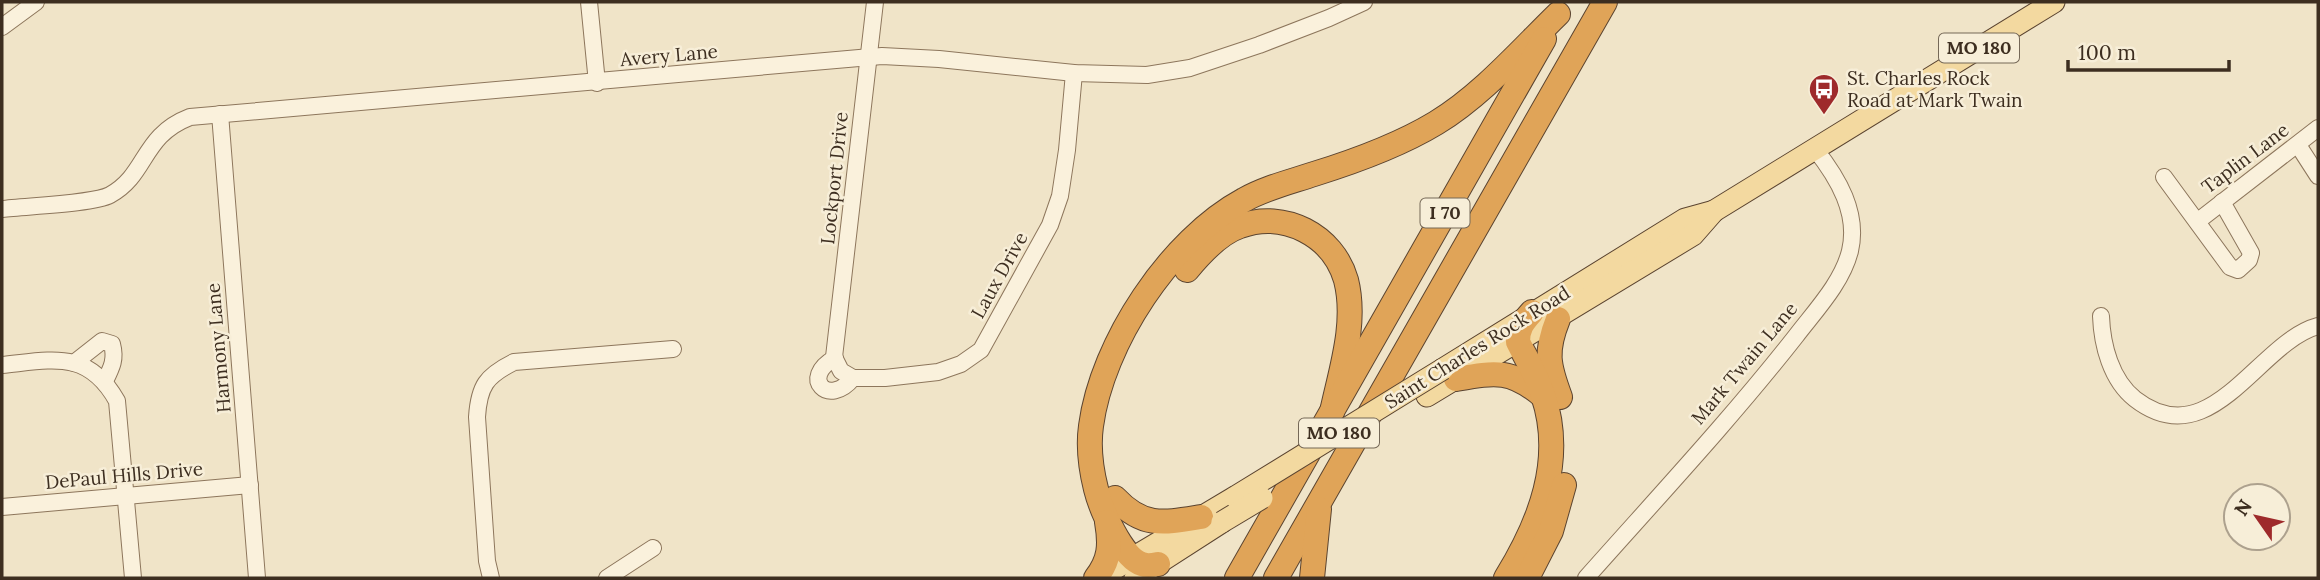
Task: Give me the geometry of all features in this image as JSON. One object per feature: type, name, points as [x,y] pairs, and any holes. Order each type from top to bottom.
[{"type":"highway","name":"I 70","points":[[1276,578],[1605,2]]},
{"type":"highway","name":"I 70","points":[[1237,578],[1562,8]]},
{"type":"highway","points":[[1097,578],[1108,560],[1110,551],[1107,522],[1093,477],[1091,429],[1094,408],[1119,341],[1154,284],[1177,255],[1221,214],[1245,199],[1376,153],[1436,123],[1486,84],[1562,8]]},
{"type":"highway","points":[[1140,566],[1131,534],[1115,498],[1107,463],[1108,425],[1115,395],[1133,352],[1159,306],[1192,264],[1224,234],[1239,226],[1270,220],[1303,228],[1324,244],[1340,264],[1346,281],[1350,316],[1332,412]]},
{"type":"highway","points":[[1527,578],[1551,531],[1566,479],[1567,430],[1562,404],[1551,373],[1548,348],[1558,319]]},
{"type":"highway","points":[[1520,330],[1551,373]]},
{"type":"highway","points":[[1506,578],[1533,529],[1548,481],[1552,440],[1544,397],[1520,330]]},
{"type":"highway","points":[[1449,374],[1507,374],[1528,384],[1544,397]]},
{"type":"highway","points":[[1115,498],[1128,511],[1158,523],[1211,520]]},
{"type":"highway","points":[[1312,578],[1320,502]]},
{"type":"highway","points":[[1107,522],[1140,566]]},
{"type":"main road","name":"Saint Charles Rock Road","points":[[1211,520],[1235,497],[1449,374],[1520,330],[1685,219],[1714,211],[2054,2]]},
{"type":"main road","name":"Saint Charles Rock Road","points":[[1520,330],[1558,319],[1693,235],[1714,211]]},
{"type":"main road","name":"Saint Charles Rock Road","points":[[1097,578],[1140,566],[1211,520],[1427,396],[1449,374]]},
{"type":"street","points":[[2,27],[36,2]]},
{"type":"street","points":[[589,2],[597,83]]},
{"type":"street","name":"Lockport Drive","points":[[843,369],[868,57],[875,2]]},
{"type":"street","name":"Avery Lane","points":[[2,209],[108,196],[126,183],[158,136],[172,124],[190,117],[868,57],[939,58],[1074,73],[1147,75],[1190,68],[1259,45],[1364,2]]},
{"type":"street","name":"Laux Drive","points":[[843,369],[885,379],[939,372],[961,364],[981,350],[1050,225],[1060,196],[1068,150],[1074,73]]},
{"type":"street","name":"Harmony Lane","points":[[220,114],[257,578]]},
{"type":"street","name":"Taplin Lane","points":[[2197,221],[2318,128]]},
{"type":"street","points":[[2298,145],[2318,176]]},
{"type":"street","name":"Mark Twain Lane","points":[[1586,578],[1759,382],[1810,318],[1841,273],[1851,249],[1850,215],[1844,193],[1815,149]]},
{"type":"street","points":[[2164,177],[2230,267],[2238,270],[2245,265],[2251,253],[2222,202]]},
{"type":"street","points":[[2101,316],[2101,330],[2109,360],[2114,374],[2124,388],[2146,406],[2164,413],[2181,414],[2200,411],[2229,395],[2290,340],[2309,328],[2318,326]]},
{"type":"street","points":[[74,363],[102,341],[112,344],[115,354],[105,380]]},
{"type":"street","points":[[492,578],[487,561],[477,417],[478,396],[486,382],[495,371],[513,362],[673,349]]},
{"type":"street","points":[[2,365],[65,359],[84,366],[105,380],[117,401],[133,578]]},
{"type":"street","name":"DePaul Hills Drive","points":[[2,507],[250,485]]},
{"type":"street","points":[[607,578],[653,548]]},
{"type":"place","name":"St. Charles Rock Road at Mark Twain","points":[[1824,116]]}]
